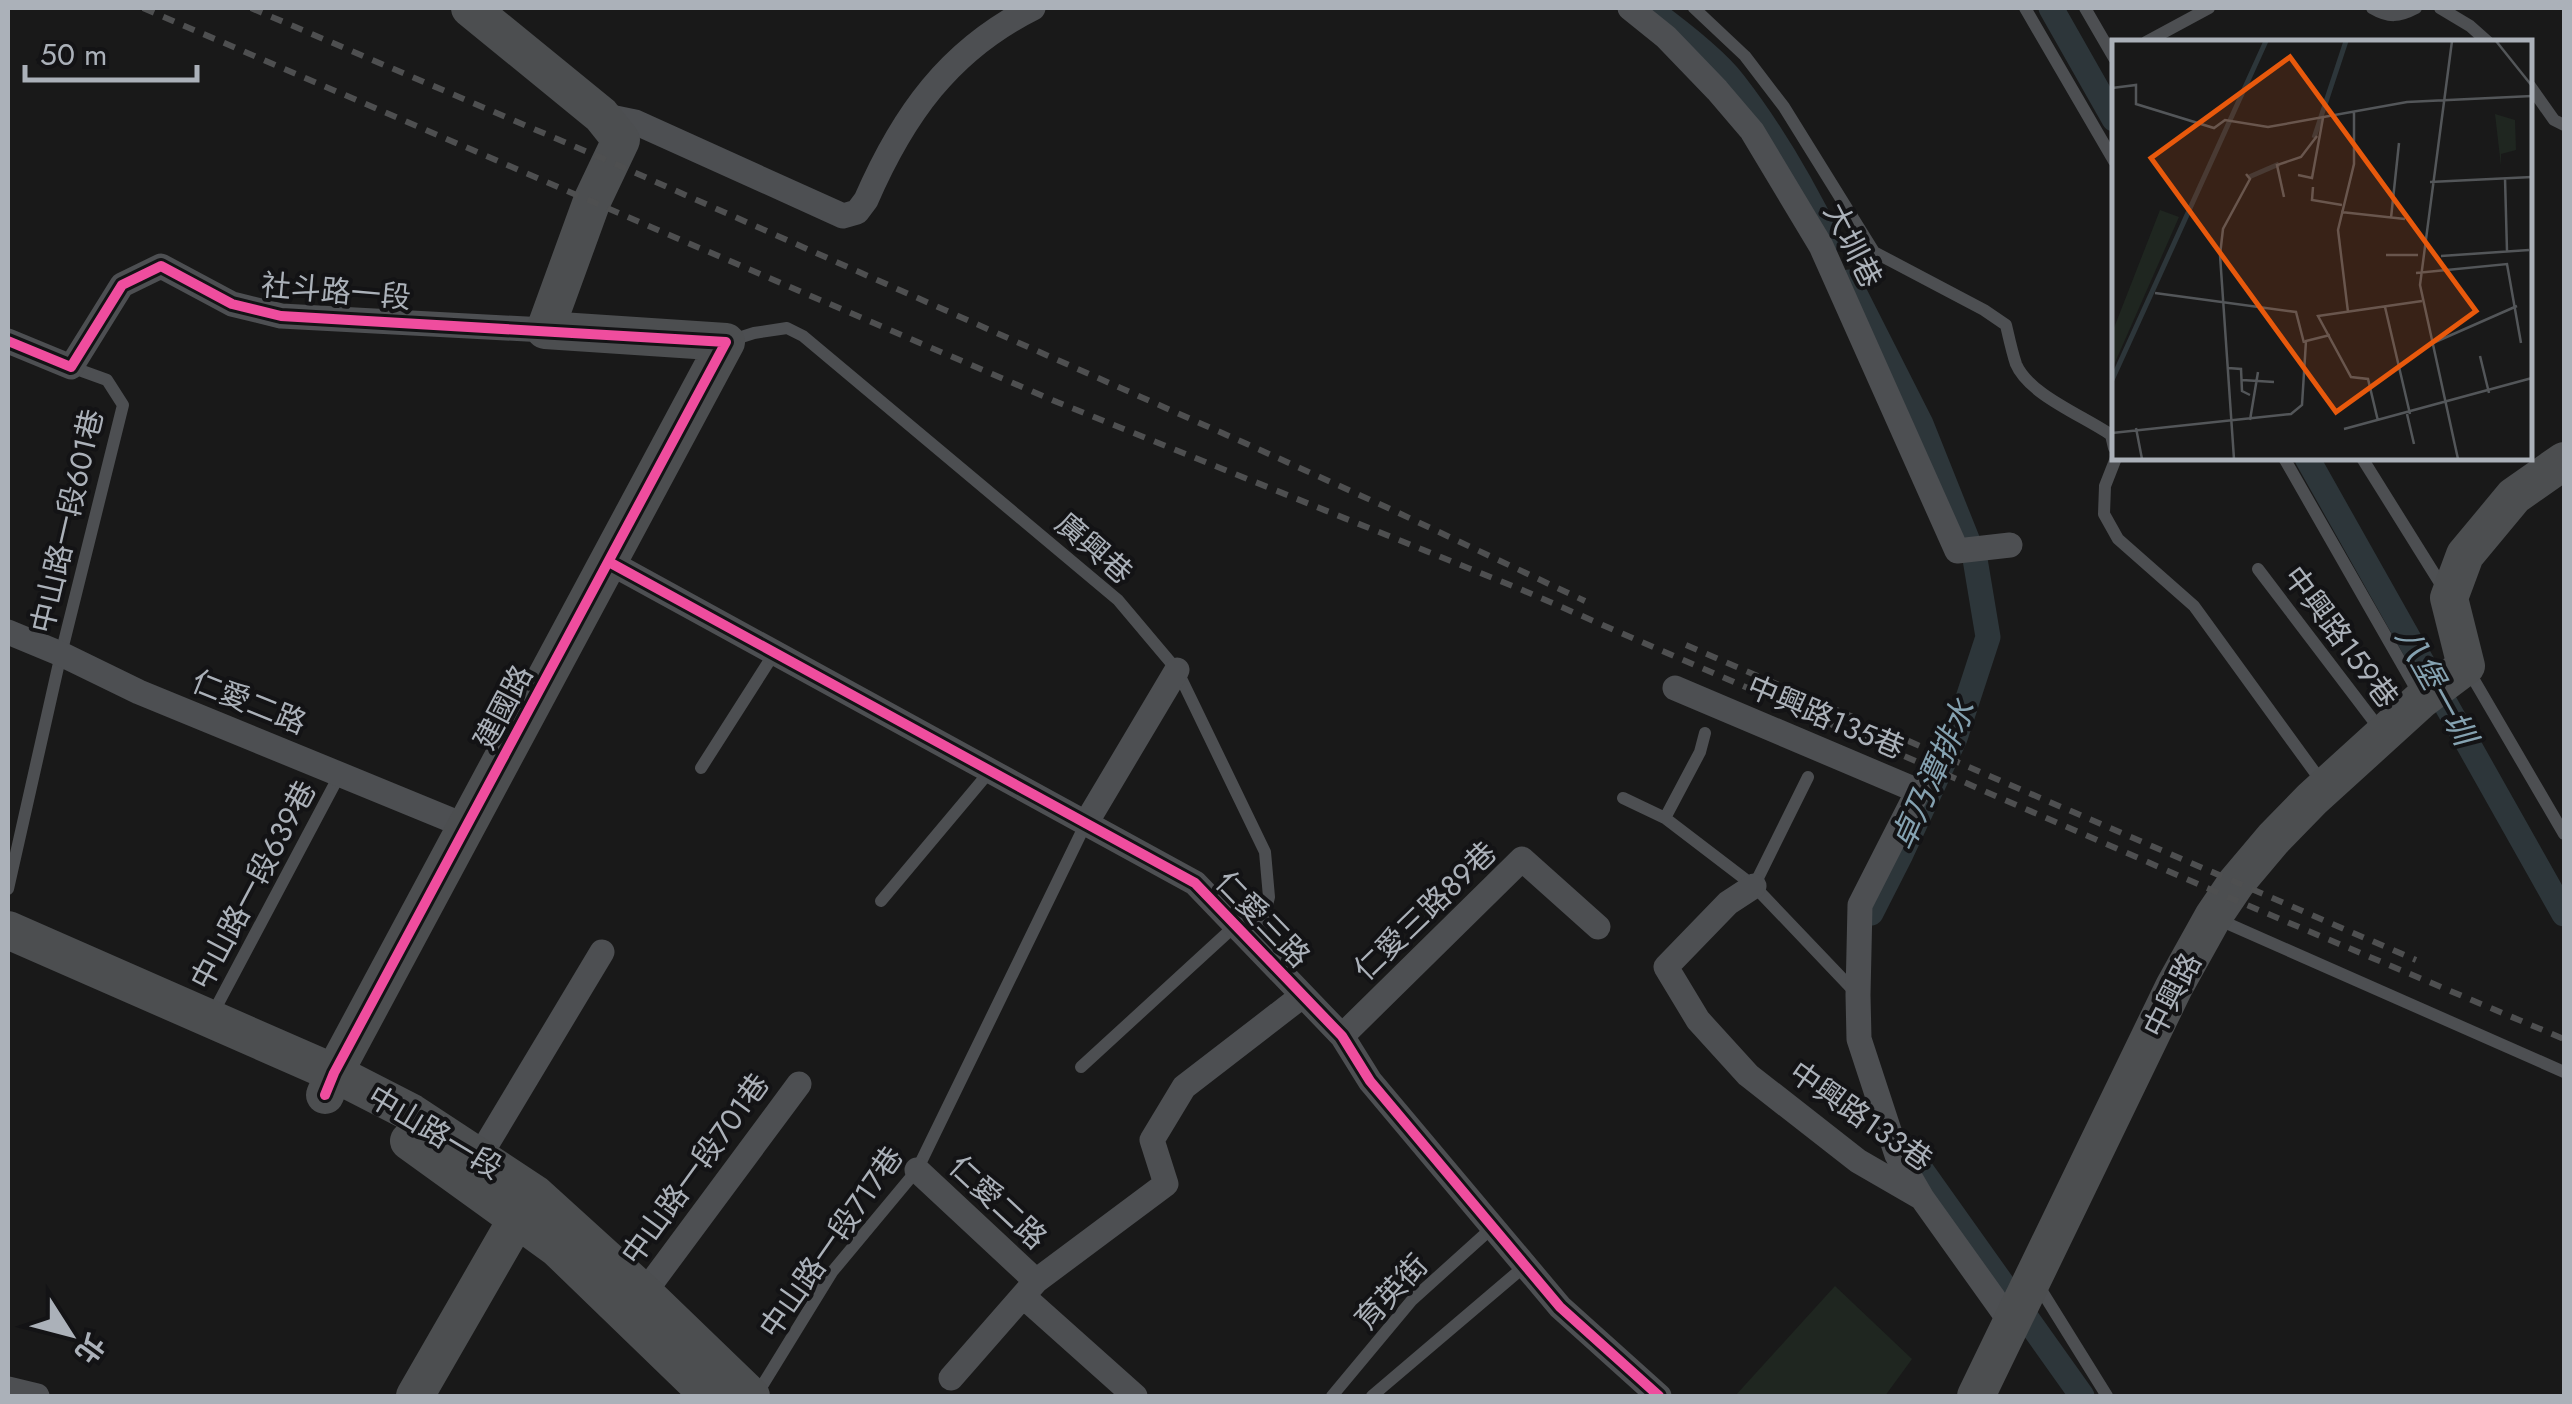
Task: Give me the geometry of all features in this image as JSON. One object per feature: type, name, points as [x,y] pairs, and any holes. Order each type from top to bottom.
[{"type":"street","points":[[470,8],[601,115],[621,140],[592,201],[545,330],[726,342]]},
{"type":"street","points":[[601,115],[635,122],[843,216],[857,212],[866,200],[914,109],[947,70],[1010,19],[1033,8]]},
{"type":"street","name":"大圳巷","points":[[1630,8],[1666,37],[1752,131],[1821,246],[1957,551],[2010,545]]},
{"type":"street","name":"社斗路一段","points":[[71,366],[122,285],[161,266],[232,304],[281,316],[545,330]]},
{"type":"street","points":[[8,341],[71,366]]},
{"type":"street","name":"建國路","points":[[329,1084],[726,342]]},
{"type":"street","points":[[2466,667],[2449,598],[2465,556],[2514,496],[2564,460]]},
{"type":"street","name":"仁愛三路","points":[[609,562],[1196,883],[1342,1036],[1370,1080],[1560,1307],[1658,1396]]},
{"type":"street","name":"仁愛二路","points":[[8,632],[139,692],[468,827]]},
{"type":"street","name":"中興路","points":[[1976,1396],[2174,987],[2213,917],[2274,838],[2325,787],[2423,699],[2466,667]]},
{"type":"street","points":[[1086,823],[1177,670]]},
{"type":"street","name":"中興路135巷","points":[[1675,688],[1918,791],[1860,905],[1858,1039],[1897,1156],[1922,1198]]},
{"type":"street","name":"仁愛三路89巷","points":[[1342,1036],[1522,860],[1598,927]]},
{"type":"street","name":"中興路133巷","points":[[1754,886],[1728,904],[1666,967],[1698,1020],[1748,1074],[1858,1161],[1922,1198],[2012,1324]]},
{"type":"street","name":"中山路一段","points":[[8,930],[210,1019],[329,1084],[443,1164],[526,1206],[644,1293],[753,1396]]},
{"type":"street","points":[[479,1156],[602,952]]},
{"type":"street","name":"中山路一段","points":[[8,957],[138,1012],[412,1113],[479,1156],[526,1206],[557,1248],[710,1396]]},
{"type":"street","points":[[951,1378],[1029,1288],[1166,1184],[1152,1140],[1184,1087],[1302,996]]},
{"type":"street","name":"中山路一段701巷","points":[[644,1293],[799,1084]]},
{"type":"street","name":"仁愛二路","points":[[917,1170],[1135,1396]]},
{"type":"street","points":[[415,1396],[526,1206]]},
{"type":"street","points":[[8,1390],[36,1396]]},
{"type":"lane","name":"大圳巷","points":[[1694,8],[1745,56],[1784,107],[1874,252],[2006,325],[2017,367],[2028,382],[2111,434],[2112,439]]},
{"type":"lane","points":[[2025,8],[2112,158]]},
{"type":"lane","points":[[2085,8],[2112,55]]},
{"type":"lane","points":[[2150,40],[2209,8]]},
{"type":"lane","points":[[2372,8],[2385,15],[2401,16],[2416,8]]},
{"type":"lane","points":[[2440,8],[2486,40]]},
{"type":"lane","points":[[2532,89],[2554,120],[2564,125]]},
{"type":"lane","name":"廣興巷","points":[[726,342],[787,328],[803,336],[1118,600],[1177,670],[1265,852],[1269,897],[1257,945]]},
{"type":"lane","name":"中山路一段601巷","points":[[8,889],[123,405],[107,380],[71,366]]},
{"type":"lane","points":[[2115,460],[2105,486],[2104,514],[2118,540],[2194,606],[2325,787]]},
{"type":"lane","points":[[2285,460],[2423,699]]},
{"type":"lane","points":[[2363,460],[2449,598]]},
{"type":"lane","name":"中興路159巷","points":[[2258,569],[2384,734]]},
{"type":"lane","points":[[701,768],[775,652]]},
{"type":"lane","points":[[2466,667],[2564,834]]},
{"type":"lane","points":[[1665,818],[1700,752],[1705,733]]},
{"type":"lane","points":[[881,901],[991,770]]},
{"type":"lane","name":"中山路一段639巷","points":[[210,1019],[340,774]]},
{"type":"lane","points":[[1754,886],[1808,777]]},
{"type":"lane","points":[[1623,798],[1665,818],[1754,886],[1858,995]]},
{"type":"lane","name":"中山路一段717巷","points":[[753,1396],[832,1272],[917,1170],[1086,823]]},
{"type":"lane","points":[[2213,917],[2564,1072]]},
{"type":"lane","points":[[1082,1067],[1236,924]]},
{"type":"lane","name":"育英街","points":[[1332,1396],[1412,1300],[1493,1227]]},
{"type":"lane","points":[[1372,1396],[1526,1265]]},
{"type":"lane","points":[[2034,1279],[2107,1396]]},
{"type":"shaded area","points":[[1835,1286],[1912,1359],[1885,1396],[1735,1396]]},
{"type":"waterway","name":"卓乃潭排水","points":[[1648,8],[1705,53],[1734,83],[1786,160],[1830,241]]},
{"type":"waterway","name":"八堡一圳","points":[[2051,8],[2112,115]]},
{"type":"waterway","name":"卓乃潭排水","points":[[1849,282],[1921,424],[1975,559],[1988,637],[1955,738],[1871,913]]},
{"type":"waterway","name":"八堡一圳","points":[[2308,460],[2564,914]]},
{"type":"waterway","name":"卓乃潭排水","points":[[1905,1147],[2082,1396]]},
{"type":"railway","points":[[143,8],[1057,402],[1520,589],[2564,1039]]},
{"type":"railway","points":[[251,8],[611,162],[1247,444],[1585,601]]},
{"type":"railway","points":[[1686,645],[2416,960]]},
{"type":"cycle path","points":[[8,341],[71,367],[122,285],[161,266],[232,304],[281,316],[726,342],[325,1095]]},
{"type":"cycle path","points":[[609,562],[1195,883],[1342,1036],[1370,1081],[1560,1307],[1659,1396]]}]
